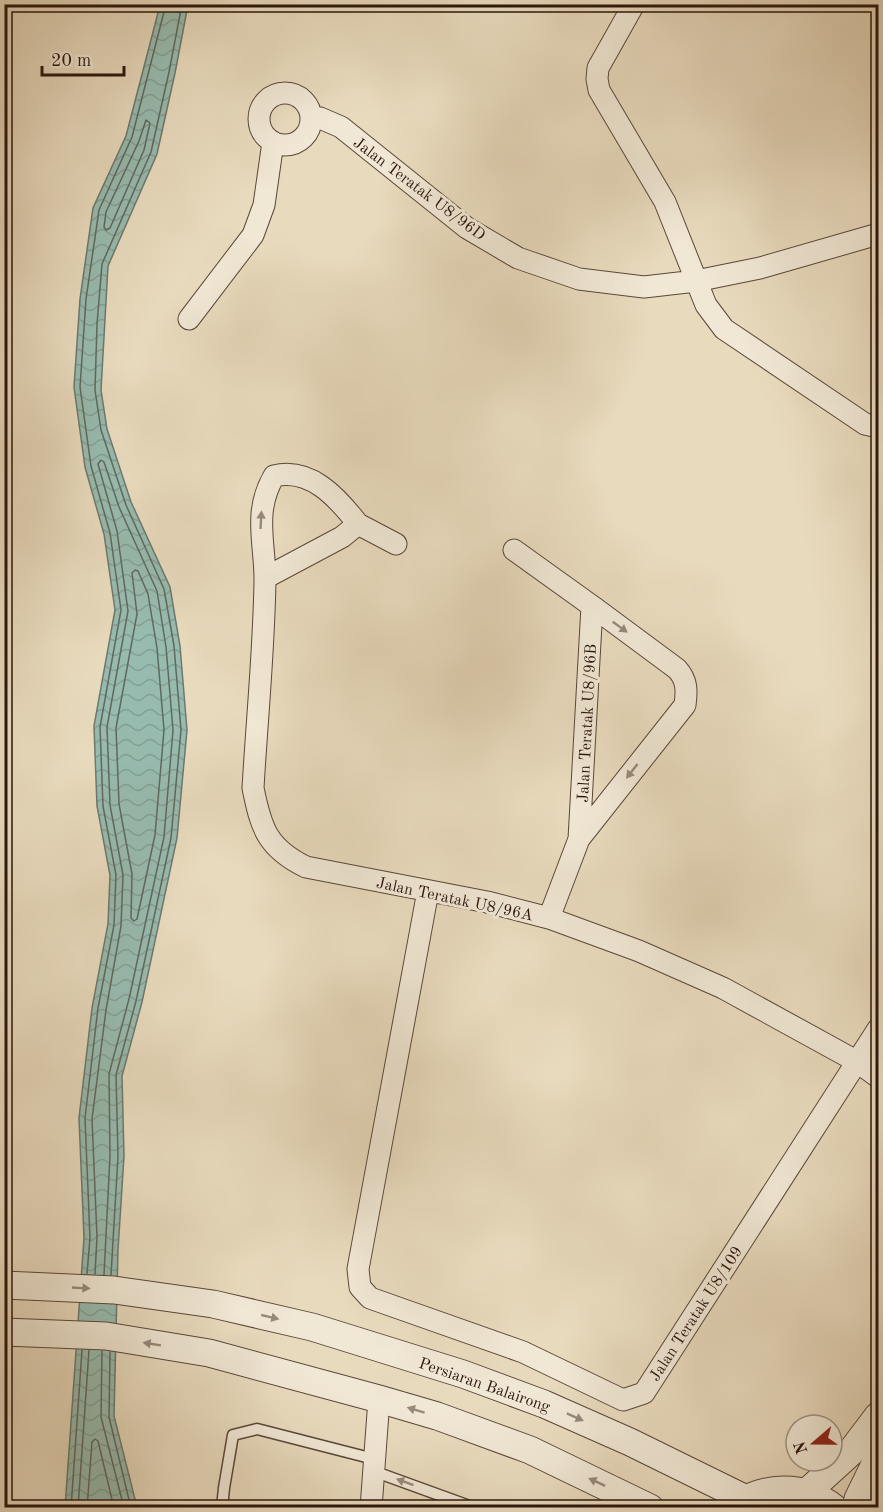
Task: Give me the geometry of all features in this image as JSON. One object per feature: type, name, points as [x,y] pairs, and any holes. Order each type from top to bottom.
[{"type":"street","points":[[634,4],[598,68],[599,90],[665,202],[706,305],[724,328],[865,424],[879,428]]},
{"type":"street","points":[[284,93],[299,97],[305,103],[311,117],[310,126],[300,141],[282,145],[267,137],[260,122],[264,106],[269,99],[284,93]]},
{"type":"street","name":"Jalan Teratak U8/96D","points":[[311,117],[320,118],[341,127],[467,228],[518,258],[579,279],[644,287],[696,281],[760,268],[879,234]]},
{"type":"street","points":[[189,319],[253,236],[264,205],[273,142]]},
{"type":"street","name":"Jalan Teratak U8/96A","points":[[396,544],[358,524],[346,508],[323,487],[306,478],[292,474],[273,476],[262,500],[261,533],[265,578],[253,788],[259,818],[273,845],[289,859],[306,867],[487,902],[549,918],[639,951],[723,987],[856,1061],[879,1077]]},
{"type":"street","points":[[265,578],[342,537],[358,524]]},
{"type":"street","name":"Jalan Teratak U8/96B","points":[[514,550],[677,669],[686,683],[687,693],[685,705],[579,839],[549,918]]},
{"type":"street","name":"Jalan Teratak U8/96B","points":[[579,839],[592,606]]},
{"type":"street","name":"Jalan Teratak U8/109","points":[[428,891],[358,1269],[360,1287],[370,1298],[523,1352],[623,1400],[644,1393],[856,1061],[879,1029]]},
{"type":"street","name":"Persiaran Balairong","points":[[14,1286],[114,1290],[213,1305],[312,1327],[463,1374],[544,1404],[630,1442],[737,1503]]},
{"type":"street","points":[[10,1332],[106,1336],[209,1353],[379,1399],[437,1416],[530,1450],[650,1508]]},
{"type":"street","points":[[371,1508],[379,1399]]},
{"type":"street","points":[[807,1492],[850,1453],[879,1416]]},
{"type":"street","points":[[856,1508],[858,1499],[879,1458]]},
{"type":"street","points":[[737,1503],[764,1491],[786,1489],[807,1492],[825,1500],[834,1508]]},
{"type":"lane","points":[[222,1508],[233,1435],[257,1429],[374,1465],[475,1508]]},
{"type":"water","points":[[160,5],[188,5],[157,154],[108,266],[101,390],[107,429],[131,502],[170,587],[180,646],[187,730],[177,838],[142,1002],[122,1076],[124,1156],[118,1250],[114,1416],[137,1507],[65,1508],[84,1238],[79,1118],[92,1008],[108,924],[110,875],[97,806],[94,726],[115,610],[104,534],[85,467],[74,387],[80,299],[93,208],[126,136]]}]
